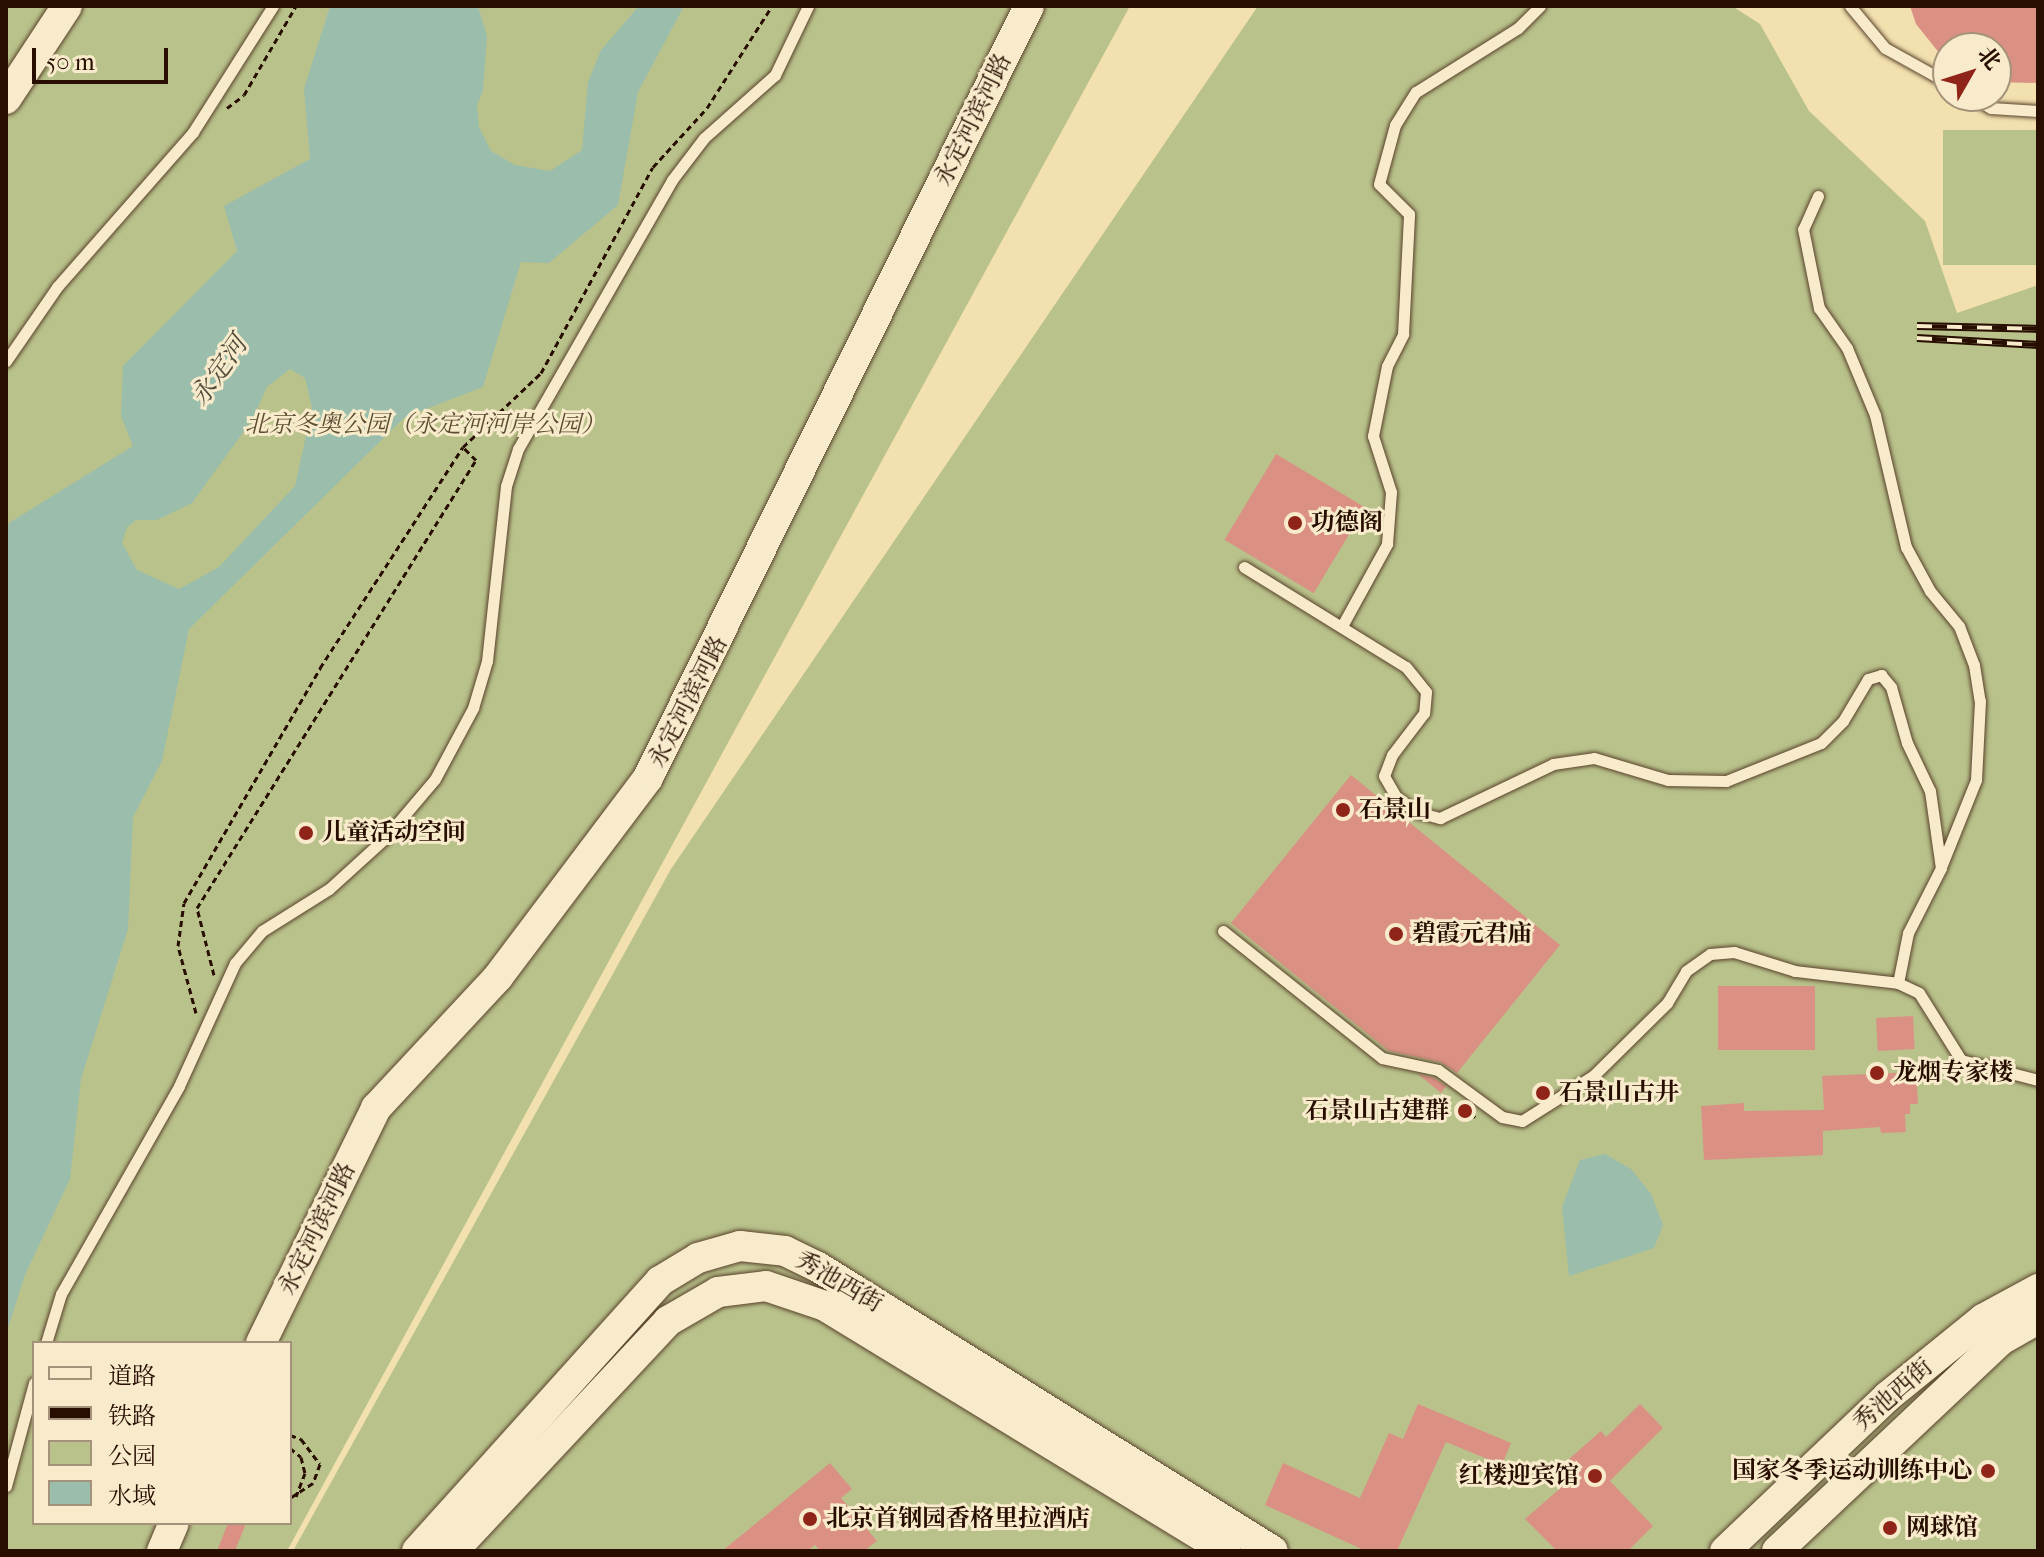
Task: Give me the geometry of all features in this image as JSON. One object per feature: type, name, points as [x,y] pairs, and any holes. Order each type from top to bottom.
[{"type":"street","points":[[6,99],[67,6]]},
{"type":"street","name":"永定河滨河路","points":[[262,1341],[376,1108],[498,977],[648,778],[1029,6]]},
{"type":"street","name":"秀池西街","points":[[437,1547],[660,1281],[698,1258],[740,1246],[785,1251],[818,1267],[1273,1551]]},
{"type":"street","name":"秀池西街","points":[[437,1547],[668,1321],[718,1292],[766,1286],[825,1306],[1226,1551]]},
{"type":"street","name":"秀池西街","points":[[1725,1551],[1887,1397],[1983,1319],[2035,1308]]},
{"type":"street","name":"秀池西街","points":[[1777,1551],[2035,1308]]},
{"type":"street","points":[[162,1551],[173,1525]]},
{"type":"lane","points":[[6,361],[57,287],[193,132],[273,6]]},
{"type":"lane","points":[[47,1341],[61,1294],[179,1086],[235,963],[262,931],[329,889],[385,838],[435,779],[473,708],[487,661],[506,486],[518,449],[672,180],[704,138],[775,75],[808,6]]},
{"type":"lane","points":[[1342,626],[1387,544],[1391,492],[1373,436],[1387,366],[1403,334],[1409,214],[1379,184],[1395,125],[1416,92],[1518,28],[1540,6]]},
{"type":"lane","points":[[1850,6],[1885,48],[1932,74]]},
{"type":"lane","points":[[2012,109],[2038,111]]},
{"type":"lane","points":[[1818,196],[1803,229],[1819,308],[1847,348],[1875,415],[1906,547],[1930,591],[1959,626],[1974,665],[1980,701],[1976,780],[1941,868],[1908,933],[1898,983]]},
{"type":"lane","points":[[1244,567],[1406,667],[1426,692],[1424,713],[1392,755],[1384,776],[1396,797],[1417,812],[1440,818],[1541,769],[1594,758],[1668,780],[1726,781],[1821,743],[1843,721],[1868,679],[1881,675],[1891,687],[1907,743],[1930,791],[1941,868]]},
{"type":"lane","points":[[1223,931],[1382,1058],[1438,1070],[1502,1117],[1522,1121],[1593,1076],[1667,1003],[1686,971],[1710,954],[1734,952],[1795,971],[1898,983],[1919,993],[1961,1060],[2038,1080]]},
{"type":"lane","points":[[6,1486],[32,1390]]},
{"type":"path","points":[[193,132],[244,95],[296,6]]},
{"type":"path","points":[[207,1025],[192,1008],[178,946],[184,903],[320,668],[463,447],[541,373],[653,167],[707,108],[772,6]]},
{"type":"path","points":[[219,998],[197,908],[476,460],[463,447]]},
{"type":"path","points":[[292,1436],[301,1439],[320,1464],[313,1483],[292,1497]]},
{"type":"path","points":[[292,1450],[301,1457],[305,1473],[296,1496]]},
{"type":"green space","name":"北京冬奥公园（永定河河岸公园）","points":[[6,6],[1130,6],[287,1551],[6,1551]]},
{"type":"green space","points":[[1258,6],[1732,6],[1760,24],[1809,111],[1925,221],[1957,313],[2038,285],[2038,1551],[293,1551],[671,869]]},
{"type":"green space","points":[[1943,130],[2038,130],[2038,265],[1943,265]]},
{"type":"water","name":"永定河","points":[[330,6],[478,6],[487,36],[483,91],[477,105],[479,127],[491,151],[515,165],[550,171],[582,150],[588,82],[601,50],[639,6],[684,6],[638,92],[618,205],[549,263],[521,262],[483,387],[405,417],[189,629],[162,761],[133,817],[128,929],[81,1079],[70,1179],[25,1275],[6,1334],[6,533],[9,523],[133,446],[121,416],[123,366],[237,251],[224,206],[310,159],[304,89]],"holes":[[[290,369],[305,378],[312,408],[295,486],[219,567],[179,589],[137,570],[122,543],[127,527],[136,520],[157,520],[192,503],[252,420],[267,387]]]},
{"type":"water","points":[[1605,1154],[1631,1169],[1651,1194],[1663,1225],[1654,1248],[1569,1276],[1562,1207],[1580,1160]]},
{"type":"building","points":[[1910,6],[2038,6],[2038,83],[2012,82],[2012,32],[1932,32],[1932,44],[1916,24]]},
{"type":"building","name":"功德阁","points":[[1276,454],[1365,508],[1314,593],[1224,540]]},
{"type":"building","name":"碧霞元君庙","points":[[1351,775],[1560,945],[1457,1073],[1440,1062],[1389,1051],[1231,923]]},
{"type":"building","points":[[1718,986],[1815,986],[1815,1050],[1718,1050]]},
{"type":"building","points":[[1913,1016],[1915,1049],[1878,1051],[1876,1018]]},
{"type":"building","points":[[1916,1072],[1918,1104],[1910,1104],[1910,1114],[1905,1114],[1906,1132],[1881,1133],[1880,1127],[1823,1131],[1823,1155],[1704,1160],[1701,1106],[1744,1103],[1744,1111],[1824,1110],[1822,1076]]},
{"type":"building","points":[[1418,1074],[1434,1078],[1446,1086],[1441,1093]]},
{"type":"building","name":"红楼迎宾馆","points":[[1418,1404],[1511,1443],[1502,1465],[1446,1442],[1397,1551],[1366,1551],[1265,1505],[1283,1463],[1360,1498],[1389,1433],[1403,1439]]},
{"type":"building","name":"红楼迎宾馆","points":[[1640,1404],[1663,1428],[1610,1481],[1653,1526],[1628,1551],[1557,1551],[1525,1519],[1580,1471],[1569,1459],[1601,1431],[1606,1437]]},
{"type":"building","name":"北京首钢园香格里拉酒店","points":[[830,1463],[852,1489],[841,1498],[877,1541],[864,1551],[820,1551],[815,1545],[807,1551],[722,1551]]},
{"type":"building","points":[[227,1525],[245,1525],[235,1551],[217,1551]]},
{"type":"railway","points":[[1917,326],[2038,329]]},
{"type":"railway","points":[[1917,338],[2038,345]]},
{"type":"place","name":"功德阁","points":[[1295,523]]},
{"type":"place","name":"石景山","points":[[1343,810]]},
{"type":"place","name":"儿童活动空间","points":[[306,833]]},
{"type":"place","name":"碧霞元君庙","points":[[1396,934]]},
{"type":"place","name":"龙烟专家楼","points":[[1877,1073]]},
{"type":"place","name":"石景山古井","points":[[1543,1093]]},
{"type":"place","name":"石景山古建群","points":[[1465,1111]]},
{"type":"place","name":"国家冬季运动训练中心","points":[[1988,1471]]},
{"type":"place","name":"红楼迎宾馆","points":[[1595,1476]]},
{"type":"place","name":"北京首钢园香格里拉酒店","points":[[810,1519]]},
{"type":"place","name":"网球馆","points":[[1890,1528]]}]
